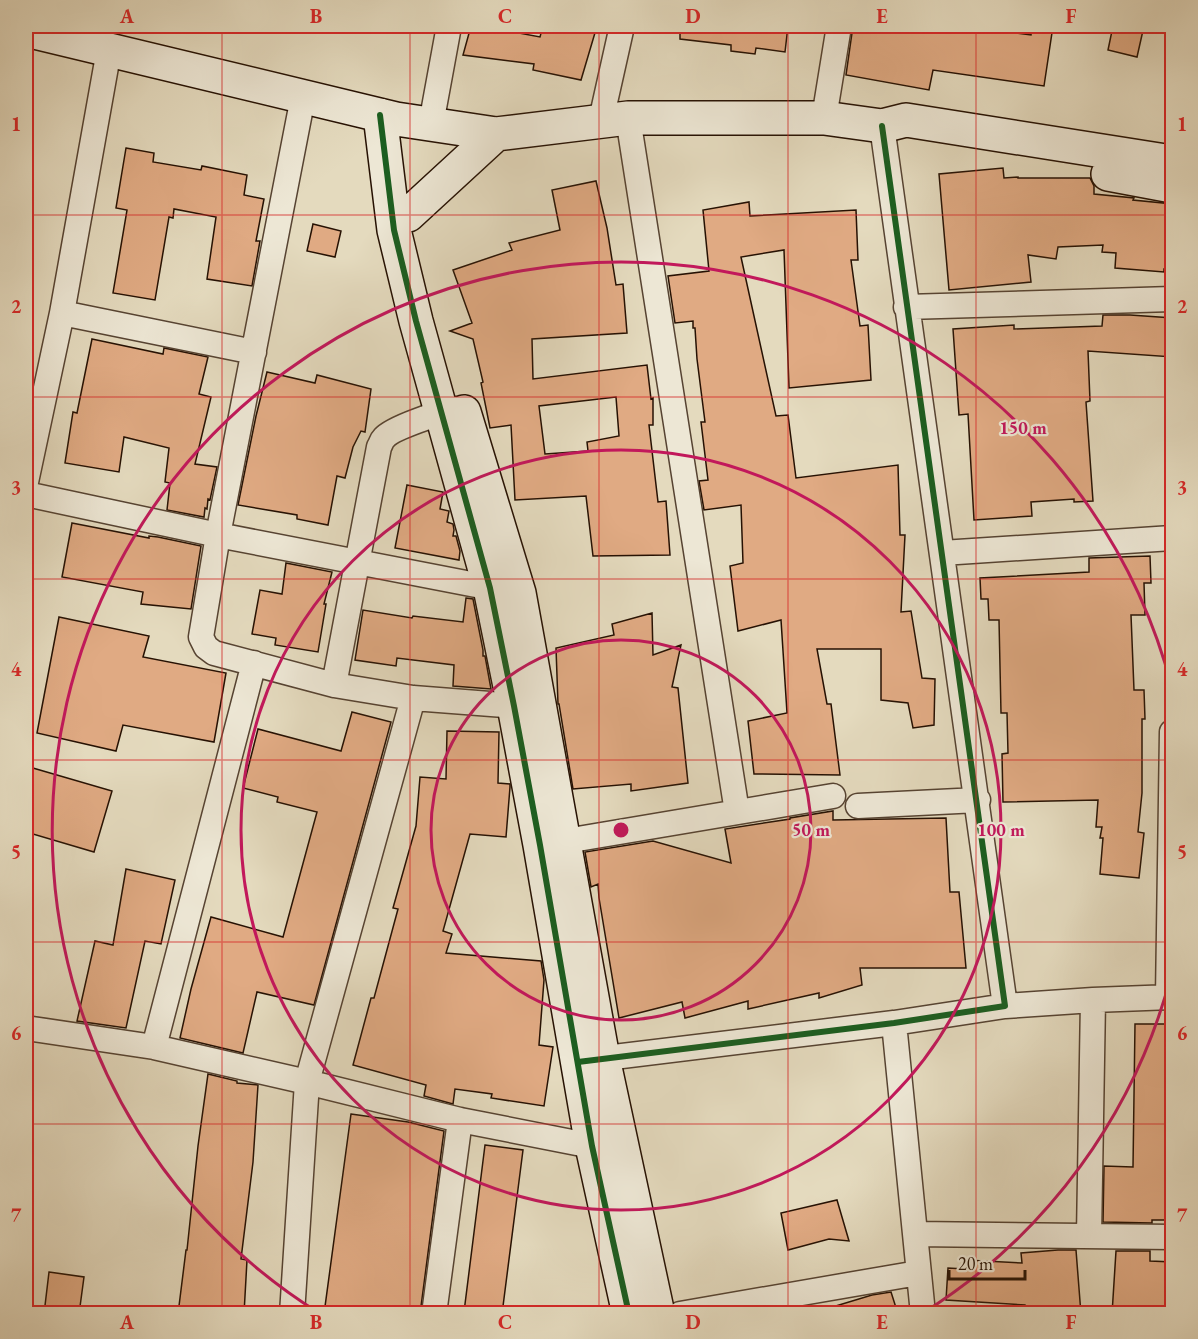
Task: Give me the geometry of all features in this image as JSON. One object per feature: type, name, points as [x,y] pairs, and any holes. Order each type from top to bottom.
[{"type":"street","points":[[431,124],[449,26]]},
{"type":"street","points":[[622,26],[615,119],[737,812]]},
{"type":"street","points":[[824,118],[839,26]]},
{"type":"street","points":[[26,30],[388,117],[496,134],[615,119],[824,118],[882,126],[906,120],[1173,162]]},
{"type":"street","points":[[26,482],[62,313],[109,50]]},
{"type":"street","points":[[303,98],[218,535],[201,638],[206,647],[214,653],[334,685],[413,698],[527,707]]},
{"type":"street","points":[[388,117],[416,254],[452,410],[504,590],[591,1060],[658,1314]]},
{"type":"street","points":[[388,117],[394,230],[416,321],[452,410]]},
{"type":"street","points":[[882,126],[903,139],[1173,186]]},
{"type":"street","points":[[882,126],[1005,1006]]},
{"type":"street","points":[[408,215],[496,134]]},
{"type":"street","points":[[906,307],[1173,299]]},
{"type":"street","points":[[62,313],[254,352]]},
{"type":"street","points":[[334,685],[382,440],[392,432],[452,410]]},
{"type":"street","points":[[26,494],[218,535],[504,590]]},
{"type":"street","points":[[942,553],[1173,538]]},
{"type":"street","points":[[154,1047],[254,663]]},
{"type":"street","points":[[292,1314],[307,1082],[413,698]]},
{"type":"street","points":[[591,1060],[894,1023],[1005,1006],[1170,997],[1173,732]]},
{"type":"street","points":[[552,843],[833,796]]},
{"type":"street","points":[[858,806],[978,800]]},
{"type":"street","points":[[1089,1236],[1093,1000]]},
{"type":"street","points":[[894,1023],[923,1314]]},
{"type":"street","points":[[26,1028],[154,1047],[459,1120],[592,1146]]},
{"type":"street","points":[[591,1060],[592,1146],[629,1314]]},
{"type":"street","points":[[434,1314],[459,1120]]},
{"type":"street","points":[[915,1234],[1173,1237]]},
{"type":"street","points":[[680,1314],[918,1273]]},
{"type":"building","points":[[471,26],[540,37],[543,26],[597,26],[581,80],[533,70],[534,64],[463,55]]},
{"type":"building","points":[[680,26],[788,26],[785,52],[756,48],[755,54],[731,51],[731,45],[680,39]]},
{"type":"building","points":[[853,26],[965,26],[1031,35],[1032,26],[1053,26],[1044,86],[933,70],[929,90],[846,75]]},
{"type":"building","points":[[1113,26],[1144,26],[1137,57],[1108,50]]},
{"type":"building","points":[[126,148],[154,153],[153,162],[201,170],[202,166],[247,175],[244,195],[264,199],[256,241],[260,241],[252,286],[207,279],[216,217],[174,209],[173,218],[169,217],[155,300],[113,293],[127,210],[116,208]]},
{"type":"building","points":[[1003,168],[1004,178],[1090,178],[1094,186],[1094,194],[1173,204],[1173,269],[1164,269],[1164,272],[1115,268],[1116,253],[1102,252],[1103,245],[1058,247],[1056,259],[1028,255],[1031,282],[949,290],[939,174]]},
{"type":"building","points":[[596,181],[607,228],[616,285],[623,284],[627,333],[532,339],[533,379],[647,365],[651,399],[653,398],[653,425],[649,425],[658,502],[666,501],[670,555],[593,556],[586,496],[515,500],[511,425],[490,428],[473,339],[450,331],[472,323],[453,270],[512,250],[509,243],[560,230],[552,190]],"holes":[[[616,397],[619,436],[587,442],[588,451],[545,454],[539,406]]]},
{"type":"building","points":[[749,202],[750,216],[856,210],[858,260],[851,260],[860,326],[868,325],[871,380],[789,388],[784,250],[741,257],[776,416],[788,415],[796,478],[898,465],[900,535],[905,535],[901,612],[911,611],[922,678],[935,679],[934,725],[913,728],[908,703],[881,700],[881,649],[817,649],[827,704],[831,704],[840,775],[754,774],[748,721],[787,713],[781,620],[738,631],[730,566],[743,563],[741,505],[704,510],[699,481],[708,480],[701,422],[705,422],[695,328],[693,328],[693,321],[675,323],[668,276],[709,271],[703,210]]},
{"type":"building","points":[[313,224],[341,231],[335,257],[307,251]]},
{"type":"building","points":[[1103,315],[1173,318],[1173,357],[1088,351],[1090,401],[1086,402],[1093,501],[1074,502],[1074,499],[1031,502],[1032,516],[974,520],[968,414],[959,415],[953,329],[1014,325],[1014,329],[1102,326]]},
{"type":"building","points":[[92,339],[163,354],[164,348],[208,357],[199,394],[211,397],[195,464],[217,467],[204,517],[167,510],[170,483],[165,482],[169,448],[124,437],[119,472],[65,463],[73,412],[77,413]]},
{"type":"building","points":[[267,372],[315,383],[317,375],[371,389],[365,432],[361,431],[353,447],[345,478],[337,476],[328,525],[297,519],[297,515],[238,505]]},
{"type":"building","points":[[407,485],[443,492],[440,509],[449,511],[447,522],[453,524],[453,536],[456,536],[460,551],[459,560],[395,548]]},
{"type":"building","points":[[72,523],[201,546],[191,609],[141,604],[143,592],[62,577]]},
{"type":"building","points":[[1150,556],[1151,583],[1144,583],[1145,615],[1131,615],[1134,690],[1144,690],[1145,719],[1142,719],[1142,793],[1138,832],[1144,833],[1139,878],[1100,874],[1103,838],[1100,838],[1102,827],[1096,827],[1098,800],[1003,802],[1002,754],[1008,753],[1007,713],[1001,713],[999,620],[989,620],[988,599],[981,599],[980,578],[1089,572],[1089,558]]},
{"type":"building","points":[[286,563],[332,572],[324,604],[326,604],[318,652],[275,645],[276,638],[252,634],[260,590],[282,594]]},
{"type":"building","points":[[466,598],[473,599],[491,689],[453,686],[454,665],[397,658],[396,666],[355,660],[363,610],[412,618],[413,616],[463,622]]},
{"type":"building","points":[[652,613],[653,655],[681,645],[672,687],[678,688],[688,783],[631,791],[631,784],[573,789],[558,704],[556,648],[614,635],[612,624]]},
{"type":"building","points":[[59,617],[149,636],[143,657],[226,673],[214,742],[123,725],[116,751],[37,733]]},
{"type":"building","points":[[352,712],[391,722],[314,1005],[257,992],[243,1053],[180,1038],[211,917],[283,937],[317,812],[277,802],[278,797],[243,788],[258,729],[341,751]]},
{"type":"building","points":[[447,731],[499,732],[498,783],[510,784],[510,787],[506,837],[470,834],[443,931],[452,934],[446,953],[541,961],[544,980],[539,1045],[553,1047],[544,1106],[491,1098],[492,1094],[455,1089],[453,1104],[424,1096],[426,1085],[353,1065],[398,909],[393,908],[416,826],[420,777],[446,779]]},
{"type":"building","points":[[26,766],[112,791],[94,852],[26,832]]},
{"type":"building","points":[[833,811],[833,820],[946,818],[950,892],[959,892],[966,968],[860,968],[862,985],[819,998],[819,993],[748,1009],[748,1001],[685,1018],[682,1002],[619,1018],[598,884],[591,887],[585,852],[653,841],[731,863],[725,829]]},
{"type":"building","points":[[126,869],[175,880],[161,944],[145,941],[126,1028],[77,1021],[95,941],[113,945]]},
{"type":"building","points":[[1135,1024],[1173,1024],[1173,1220],[1152,1220],[1152,1223],[1103,1222],[1104,1166],[1133,1167]]},
{"type":"building","points":[[208,1074],[237,1081],[237,1083],[258,1085],[253,1162],[241,1259],[247,1260],[244,1314],[178,1314]]},
{"type":"building","points":[[351,1114],[408,1122],[444,1131],[420,1314],[324,1314]]},
{"type":"building","points":[[485,1145],[523,1150],[502,1314],[464,1312]]},
{"type":"building","points":[[837,1200],[849,1241],[829,1239],[788,1250],[781,1213]]},
{"type":"building","points":[[1076,1250],[1081,1314],[1026,1314],[1025,1305],[946,1300],[948,1268],[965,1269],[966,1260],[1022,1263],[1021,1253]]},
{"type":"building","points":[[1116,1251],[1150,1251],[1150,1261],[1173,1262],[1173,1314],[1112,1314]]},
{"type":"building","points":[[49,1272],[84,1277],[79,1314],[44,1314]]},
{"type":"building","points":[[891,1292],[898,1314],[830,1314],[829,1308],[872,1295]]},
{"type":"cycle path","points":[[380,115],[394,230],[416,321],[490,588],[540,845],[592,1146],[629,1314]]},
{"type":"cycle path","points":[[578,1062],[894,1023],[1005,1006],[882,126]]}]
